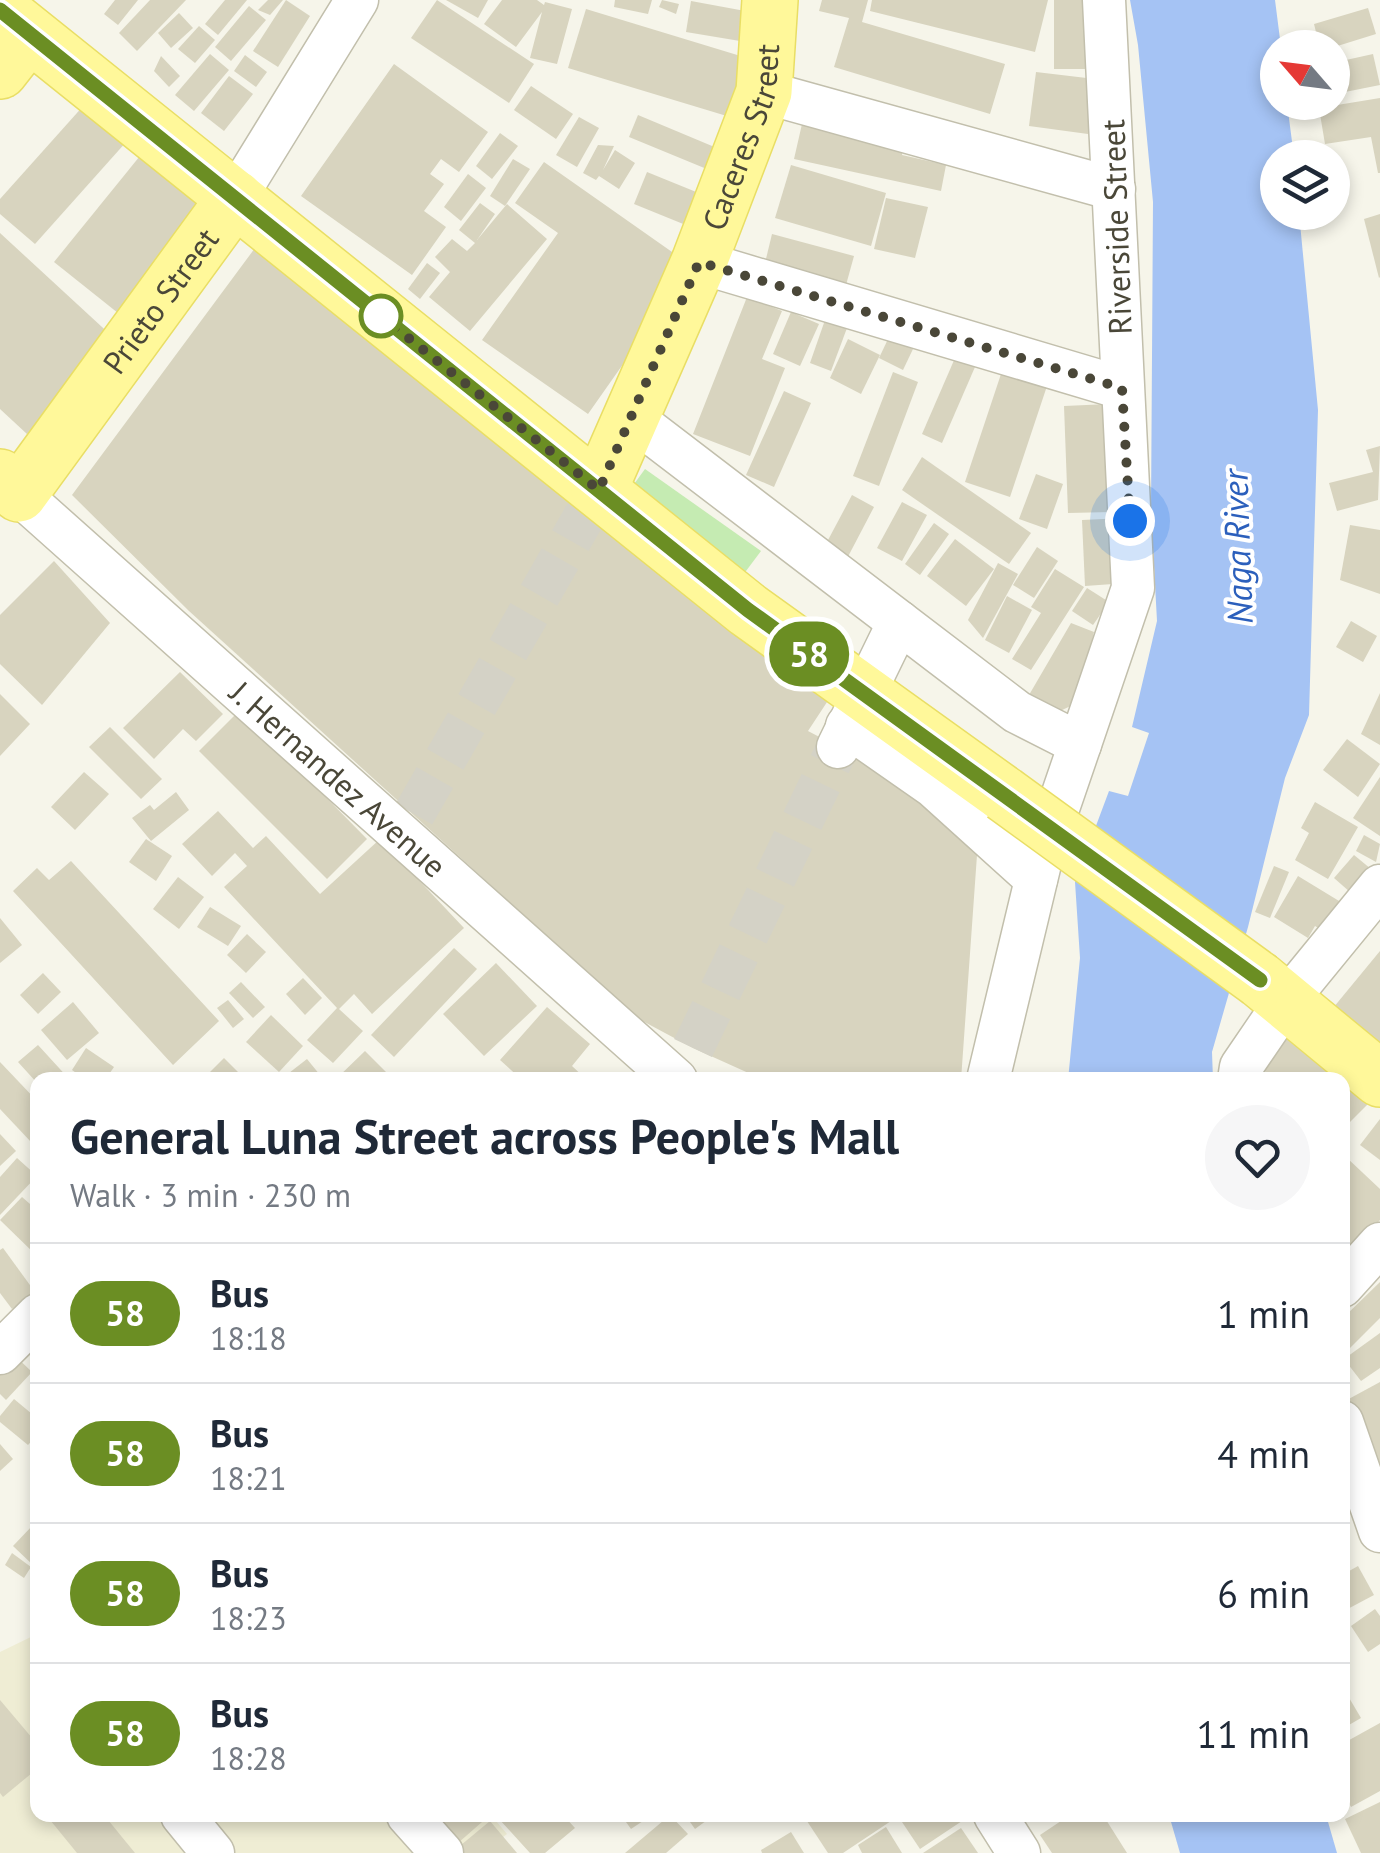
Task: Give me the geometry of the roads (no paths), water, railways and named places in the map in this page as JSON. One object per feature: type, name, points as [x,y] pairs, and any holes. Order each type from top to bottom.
[{"type":"main road","name":"Caceres Street","points":[[594,499],[699,262],[764,92],[770,0]]},
{"type":"main road","points":[[10,38],[234,198],[594,499],[748,610],[849,723],[1004,794],[1273,991],[1380,1079]]},
{"type":"main road","name":"Prieto Street","points":[[10,485],[234,198]]},
{"type":"street","name":"Prieto Street","points":[[234,198],[357,0]]},
{"type":"street","name":"Riverside Street","points":[[990,1072],[1036,879],[1133,588],[1104,0]]},
{"type":"street","points":[[764,92],[1114,189]]},
{"type":"street","points":[[699,262],[1122,388]]},
{"type":"street","points":[[632,418],[1018,712],[1080,744]]},
{"type":"street","name":"J. Hernandez Avenue","points":[[10,485],[407,824],[684,1069]]},
{"type":"street","points":[[899,622],[849,723],[932,786],[1036,879]]},
{"type":"street","points":[[1240,1072],[1273,991],[1380,886]]},
{"type":"street","points":[[1350,1277],[1380,1244]]},
{"type":"street","points":[[0,1353],[30,1323]]},
{"type":"street","points":[[1350,1445],[1380,1531]]},
{"type":"street","points":[[188,1822],[212,1853]]},
{"type":"street","points":[[414,1822],[442,1853]]},
{"type":"street","points":[[1000,1822],[1020,1853]]},
{"type":"water","name":"Naga River","points":[[1130,0],[1275,0],[1279,30],[1260,30],[1260,120],[1289,120],[1292,140],[1260,140],[1260,230],[1301,230],[1318,410],[1309,715],[1285,778],[1212,1052],[1213,1072],[1069,1072],[1080,958],[1075,882],[1109,791],[1128,796],[1149,733],[1132,727],[1157,621],[1151,511],[1153,202]]},
{"type":"water","points":[[1171,1822],[1328,1822],[1337,1853],[1180,1853]]},
{"type":"tunnel","points":[[414,814],[589,508]]},
{"type":"tunnel","points":[[693,1048],[838,747]]}]
